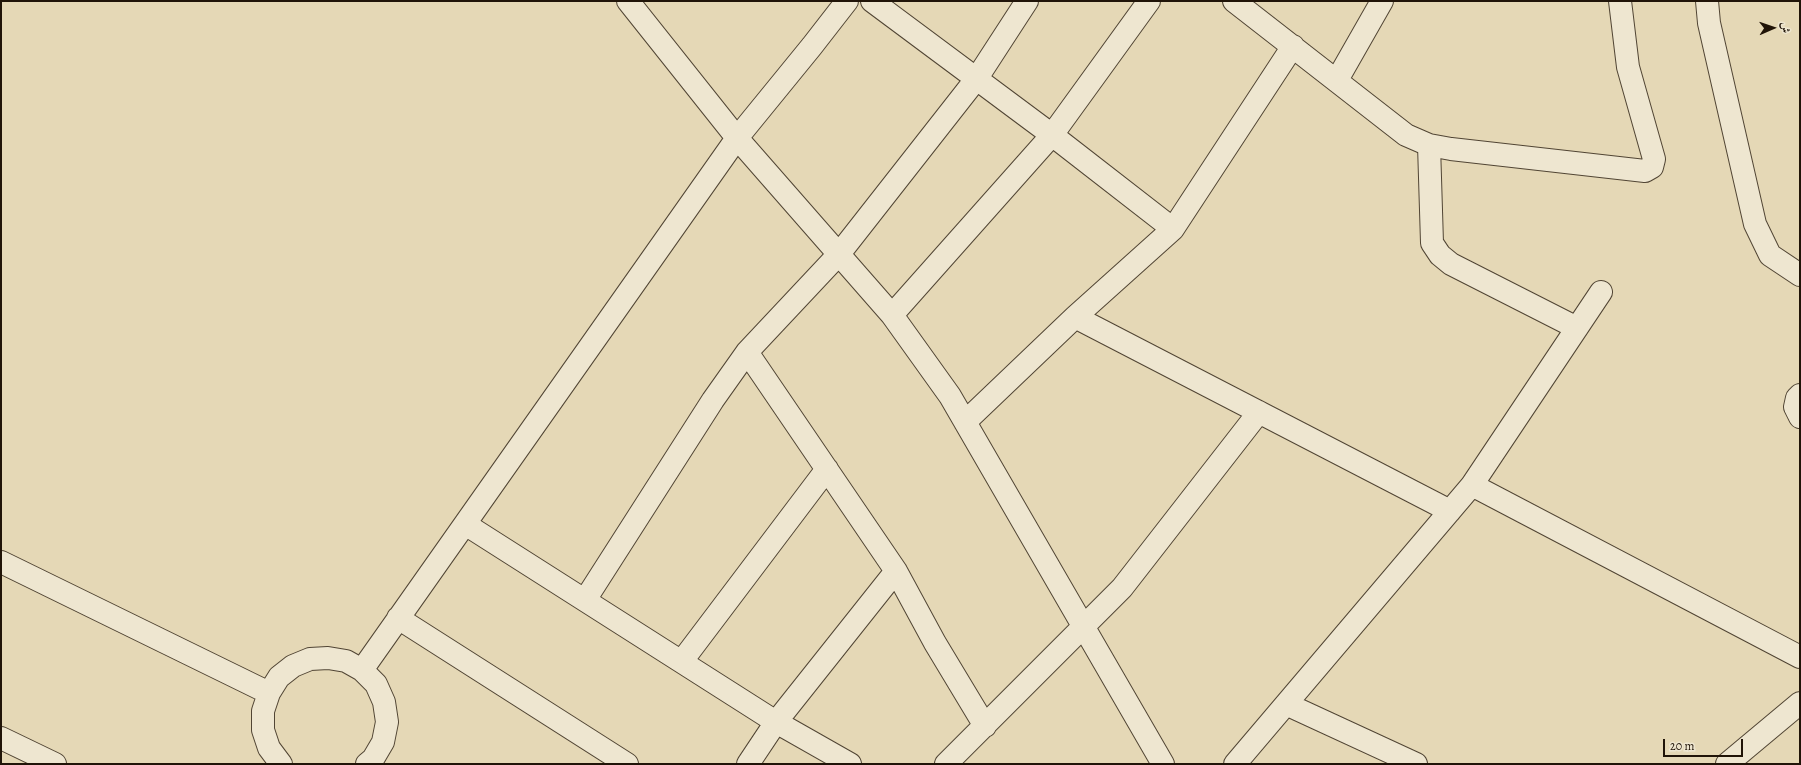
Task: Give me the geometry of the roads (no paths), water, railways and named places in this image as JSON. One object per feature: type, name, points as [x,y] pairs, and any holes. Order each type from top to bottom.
[{"type":"street","points":[[628,1],[737,138],[892,315],[950,396],[1163,764]]},
{"type":"street","points":[[362,670],[737,138],[847,1]]},
{"type":"street","points":[[872,1],[977,78],[1173,229]]},
{"type":"street","points":[[585,600],[713,400],[747,352],[839,254],[977,78],[1027,1]]},
{"type":"street","points":[[892,315],[1052,135],[1148,1]]},
{"type":"street","points":[[1337,80],[1382,1]]},
{"type":"street","points":[[1248,5],[1293,46],[1406,134],[1429,145],[1451,149],[1645,171],[1652,167],[1654,159],[1628,67],[1620,1]]},
{"type":"street","points":[[1707,1],[1709,23],[1755,224],[1770,255],[1800,276]]},
{"type":"street","points":[[965,422],[1075,317],[1173,229],[1293,46]]},
{"type":"street","points":[[1429,145],[1432,243],[1440,255],[1451,264],[1577,328]]},
{"type":"street","points":[[1235,764],[1472,485],[1601,292]]},
{"type":"street","points":[[1075,317],[1450,511]]},
{"type":"street","points":[[747,352],[896,571],[935,642],[985,726]]},
{"type":"street","points":[[1800,395],[1797,398],[1795,407],[1800,417]]},
{"type":"street","points":[[946,764],[1122,588],[1259,412]]},
{"type":"street","points":[[682,662],[827,469]]},
{"type":"street","points":[[1472,485],[1800,657]]},
{"type":"street","points":[[465,524],[776,722],[850,764]]},
{"type":"street","points":[[1,562],[269,693]]},
{"type":"street","points":[[748,764],[776,722],[896,571]]},
{"type":"street","points":[[398,618],[627,764]]},
{"type":"street","points":[[281,764],[269,748],[264,730],[263,711],[269,693],[279,677],[293,666],[310,659],[328,658],[346,661],[362,670],[376,684],[384,702],[387,722],[383,742],[374,762]]},
{"type":"street","points":[[1727,764],[1800,703]]},
{"type":"street","points":[[1286,704],[1416,764]]},
{"type":"street","points":[[1,738],[55,764]]}]
